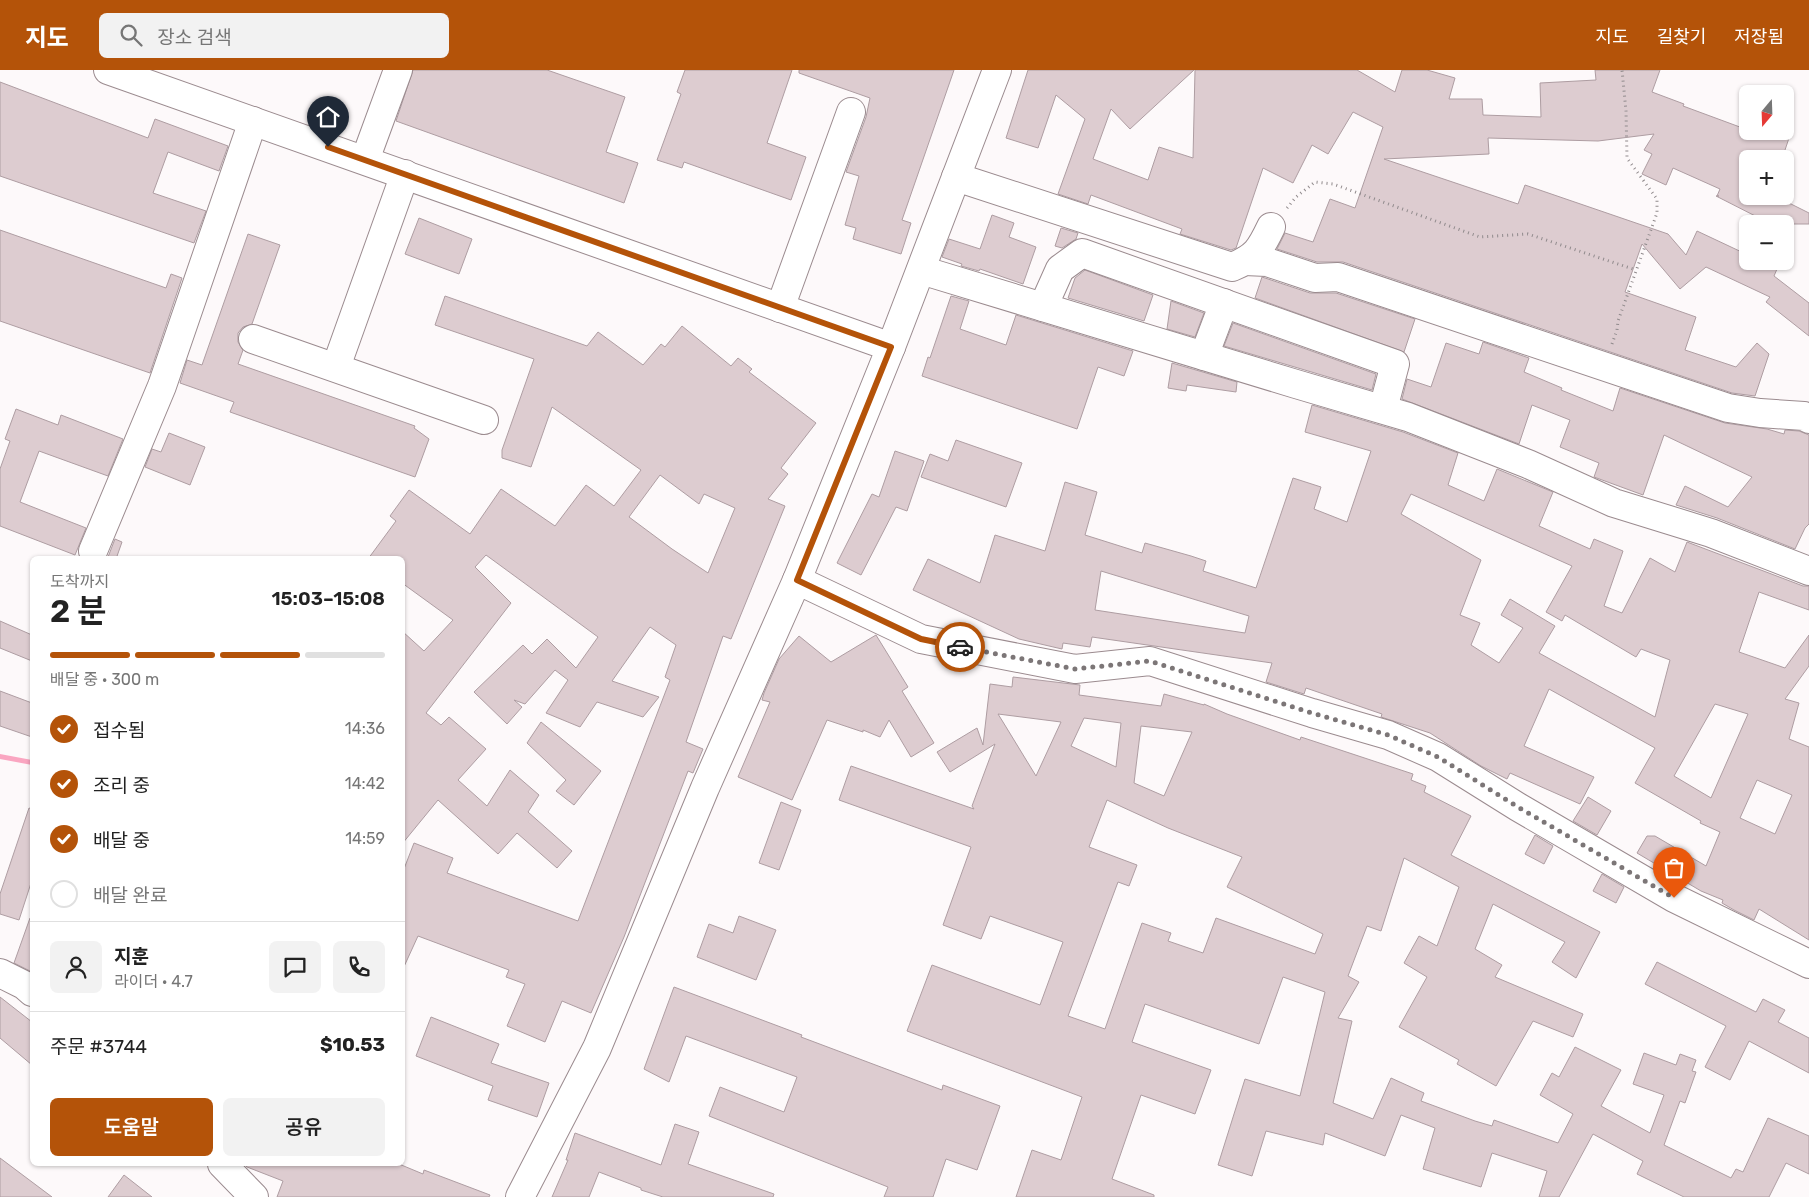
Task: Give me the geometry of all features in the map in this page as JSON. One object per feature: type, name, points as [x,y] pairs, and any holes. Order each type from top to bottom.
[{"type":"street","points":[[108,70],[891,347]]},
{"type":"street","points":[[365,160],[398,70]]},
{"type":"street","points":[[520,1197],[597,1048],[704,788],[797,580],[891,347],[997,70]]},
{"type":"street","points":[[780,308],[851,112]]},
{"type":"street","points":[[93,550],[162,386],[253,121]]},
{"type":"street","points":[[336,367],[404,174]]},
{"type":"street","points":[[956,177],[1232,267],[1245,261],[1259,250],[1271,227]]},
{"type":"street","points":[[1043,307],[1060,269],[1082,253],[1396,364],[1383,410]]},
{"type":"street","points":[[1245,261],[1267,262],[1315,278],[1338,276],[1728,408],[1760,413],[1804,416],[1809,419]]},
{"type":"street","points":[[921,270],[1408,416],[1528,464],[1614,503],[1710,533],[1809,571]]},
{"type":"street","points":[[1204,356],[1224,303]]},
{"type":"street","points":[[253,339],[484,420]]},
{"type":"street","points":[[797,580],[921,639],[1075,669],[1150,661],[1312,713],[1388,735],[1438,757],[1518,807],[1674,898],[1809,964]]},
{"type":"street","points":[[0,973],[24,985],[30,990]]},
{"type":"street","points":[[224,1166],[254,1197]]},
{"type":"path","points":[[1603,365],[1657,213],[1657,199],[1627,158],[1626,111],[1622,70]]},
{"type":"path","points":[[1271,227],[1296,196],[1315,182],[1333,184],[1480,237],[1528,234],[1636,270]]},
{"type":"shaded area","points":[[0,754],[30,760],[30,765],[0,759]]},
{"type":"building","points":[[413,70],[547,70],[625,97],[606,152],[638,163],[624,203],[396,121]]},
{"type":"building","points":[[685,70],[792,70],[767,143],[806,157],[791,200],[684,162],[682,168],[657,160],[681,94],[677,92]]},
{"type":"building","points":[[799,70],[954,70],[902,220],[911,223],[901,254],[853,239],[856,228],[845,225],[859,176],[846,172],[866,117],[870,98],[799,73]]},
{"type":"building","points":[[1028,70],[1194,70],[1130,129],[1111,109],[1093,159],[1148,180],[1159,147],[1193,158],[1195,70],[1357,70],[1395,92],[1402,70],[1427,70],[1455,78],[1449,99],[1482,99],[1483,115],[1541,117],[1540,83],[1596,80],[1595,70],[1660,70],[1652,92],[1684,104],[1683,106],[1739,127],[1739,140],[1788,140],[1785,150],[1739,150],[1739,205],[1793,205],[1809,213],[1809,224],[1794,224],[1794,215],[1753,215],[1716,196],[1720,189],[1673,168],[1666,185],[1642,174],[1652,154],[1644,150],[1654,134],[1598,141],[1488,138],[1489,154],[1384,159],[1518,204],[1525,185],[1668,234],[1686,255],[1697,231],[1739,251],[1739,270],[1777,270],[1774,276],[1809,303],[1809,336],[1766,302],[1770,297],[1706,267],[1680,289],[1642,244],[1625,292],[1696,317],[1685,350],[1736,367],[1757,343],[1769,354],[1755,396],[1732,393],[1343,262],[1317,262],[1277,249],[1285,233],[1313,242],[1330,199],[1355,208],[1383,127],[1353,112],[1328,154],[1312,145],[1293,183],[1263,168],[1236,248],[1231,250],[1180,234],[1182,229],[1091,195],[1088,204],[1058,194],[1085,119],[1056,95],[1038,148],[1006,138]]},
{"type":"building","points":[[0,82],[148,138],[155,119],[228,146],[219,171],[168,152],[153,193],[206,211],[194,243],[0,176]]},
{"type":"building","points":[[992,215],[1014,223],[1009,237],[1036,247],[1023,284],[980,269],[979,271],[961,266],[962,264],[942,257],[949,239],[980,249]]},
{"type":"building","points":[[419,218],[472,239],[459,274],[405,254]]},
{"type":"building","points":[[1061,228],[1078,233],[1076,239],[1062,248],[1055,246]]},
{"type":"building","points":[[0,230],[166,288],[171,274],[182,278],[150,373],[0,321]]},
{"type":"building","points":[[248,234],[280,245],[252,324],[243,327],[238,333],[238,342],[243,350],[238,364],[415,426],[414,428],[429,439],[415,477],[230,412],[234,402],[180,383],[187,360],[202,365]]},
{"type":"building","points":[[1085,270],[1153,295],[1144,321],[1068,298],[1075,278]]},
{"type":"building","points":[[1262,277],[1310,293],[1336,293],[1415,319],[1404,352],[1255,298]]},
{"type":"building","points":[[445,296],[587,346],[598,332],[643,365],[661,344],[665,347],[682,326],[731,366],[738,358],[752,369],[749,372],[816,423],[781,468],[788,474],[768,499],[785,506],[731,639],[723,636],[686,742],[703,749],[693,773],[688,771],[624,937],[591,1013],[562,1001],[545,1042],[507,1026],[525,984],[506,977],[509,970],[418,936],[405,964],[405,866],[414,843],[453,858],[447,873],[578,921],[670,680],[665,677],[676,645],[650,627],[612,681],[659,697],[643,717],[597,702],[580,727],[546,713],[568,680],[555,670],[525,704],[514,700],[522,707],[507,724],[474,692],[523,645],[532,654],[547,639],[576,668],[598,637],[486,555],[475,567],[511,603],[426,713],[441,725],[449,717],[486,749],[458,780],[487,806],[510,770],[539,795],[528,812],[572,851],[557,868],[517,833],[498,854],[438,800],[405,840],[405,634],[424,651],[453,620],[405,585],[405,556],[370,556],[396,521],[390,516],[409,490],[470,534],[501,489],[555,526],[586,485],[614,506],[641,470],[552,407],[531,467],[502,458],[502,450],[534,359],[435,325]],"holes":[[[660,475],[699,504],[704,494],[735,508],[708,573],[629,517]]]},
{"type":"building","points":[[951,296],[969,301],[960,329],[1006,345],[1016,315],[1133,351],[1124,376],[1098,367],[1077,429],[922,376]]},
{"type":"building","points":[[1171,301],[1204,313],[1195,337],[1167,329]]},
{"type":"building","points":[[1233,323],[1376,374],[1372,390],[1224,346]]},
{"type":"building","points":[[1483,342],[1529,358],[1524,372],[1562,388],[1561,390],[1613,411],[1620,388],[1725,423],[1767,429],[1784,434],[1785,430],[1799,431],[1809,435],[1809,524],[1805,528],[1795,549],[1717,518],[1676,505],[1685,486],[1728,507],[1752,477],[1664,435],[1643,495],[1594,477],[1599,463],[1560,447],[1570,420],[1532,405],[1519,444],[1402,399],[1407,379],[1431,387],[1446,343],[1479,354]]},
{"type":"building","points":[[1172,363],[1237,382],[1236,392],[1187,385],[1186,391],[1168,388]]},
{"type":"building","points":[[1312,405],[1403,432],[1458,453],[1448,485],[1484,501],[1497,469],[1553,492],[1539,526],[1590,549],[1594,539],[1623,551],[1604,606],[1622,613],[1650,558],[1675,572],[1687,542],[1803,586],[1809,586],[1809,610],[1759,592],[1739,652],[1785,668],[1809,635],[1809,666],[1785,699],[1799,703],[1789,739],[1809,747],[1809,940],[1759,909],[1754,920],[1734,910],[1722,903],[1723,900],[1701,891],[1637,853],[1647,836],[1655,836],[1706,866],[1720,832],[1700,823],[1701,821],[1635,783],[1655,748],[1549,689],[1524,746],[1594,777],[1580,804],[1510,773],[1507,779],[1481,766],[1430,733],[1381,717],[1382,714],[1306,688],[1304,694],[1266,682],[1272,663],[1092,637],[1090,647],[1063,643],[1062,649],[1019,639],[913,590],[928,559],[980,583],[995,535],[1045,551],[1065,482],[1097,492],[1085,535],[1142,553],[1145,543],[1191,556],[1206,561],[1203,571],[1256,588],[1293,478],[1321,487],[1314,509],[1347,522],[1371,451],[1305,432]],"holes":[[[1411,494],[1572,566],[1546,612],[1562,621],[1565,615],[1636,657],[1641,649],[1670,660],[1655,717],[1539,653],[1555,626],[1510,599],[1501,615],[1523,628],[1499,663],[1471,645],[1480,623],[1460,615],[1481,560],[1401,514]],[[1101,571],[1249,616],[1245,633],[1095,610]],[[1715,704],[1748,714],[1711,798],[1674,776]],[[1757,780],[1792,795],[1775,834],[1740,818]]]},
{"type":"building","points":[[16,409],[58,425],[61,415],[123,439],[108,476],[39,451],[20,502],[86,528],[75,555],[0,526],[0,469],[10,441],[5,439]]},
{"type":"building","points":[[169,433],[205,447],[190,485],[145,467],[152,449],[161,452]]},
{"type":"building","points":[[956,440],[1022,463],[1006,507],[921,477],[930,454],[948,461]]},
{"type":"building","points":[[895,451],[924,461],[907,511],[896,507],[861,575],[837,563],[872,494],[879,497]]},
{"type":"building","points":[[115,539],[122,542],[117,556],[108,556]]},
{"type":"building","points":[[0,621],[30,634],[30,660],[0,648]]},
{"type":"building","points":[[876,635],[908,687],[902,691],[934,743],[911,757],[889,720],[880,737],[827,720],[792,800],[738,777],[770,702],[762,700],[764,693],[779,659],[799,636],[831,662]]},
{"type":"building","points":[[1013,677],[1080,685],[1079,695],[1161,706],[1164,694],[1204,704],[1300,740],[1301,737],[1413,774],[1411,780],[1426,786],[1424,792],[1471,816],[1451,855],[1600,932],[1576,978],[1552,962],[1565,942],[1493,904],[1475,949],[1502,965],[1495,977],[1583,1014],[1573,1037],[1533,1021],[1496,1086],[1457,1064],[1459,1060],[1399,1027],[1427,977],[1404,963],[1419,936],[1437,946],[1459,887],[1404,858],[1381,931],[1367,926],[1348,976],[1359,982],[1338,1018],[1352,1021],[1333,1103],[1373,1119],[1391,1078],[1424,1093],[1421,1101],[1475,1121],[1492,1126],[1494,1120],[1558,1143],[1573,1114],[1540,1095],[1552,1073],[1559,1077],[1575,1047],[1621,1070],[1601,1106],[1650,1133],[1664,1095],[1633,1084],[1644,1053],[1676,1065],[1680,1054],[1696,1060],[1692,1071],[1696,1072],[1685,1103],[1680,1101],[1664,1145],[1731,1178],[1736,1169],[1743,1172],[1768,1118],[1809,1136],[1809,1174],[1786,1163],[1769,1197],[1684,1197],[1637,1174],[1643,1161],[1593,1134],[1559,1197],[1539,1197],[1547,1171],[1492,1153],[1481,1187],[1423,1169],[1435,1128],[1401,1115],[1385,1156],[1325,1133],[1323,1145],[1266,1131],[1252,1176],[1218,1165],[1245,1079],[1300,1096],[1325,992],[1283,977],[1259,1044],[1145,1004],[1132,1042],[1211,1070],[1195,1114],[1141,1095],[1112,1179],[1154,1195],[1154,1197],[1016,1197],[1032,1150],[1061,1160],[1082,1097],[907,1031],[932,965],[1040,1005],[1063,942],[990,916],[981,939],[943,925],[971,847],[839,800],[851,766],[974,809],[972,806],[995,744],[950,772],[937,752],[977,728],[983,745],[990,684],[1012,687]],"holes":[[[998,714],[1061,722],[1036,776]],[[1084,718],[1121,723],[1116,767],[1071,746]],[[1141,726],[1192,732],[1164,796],[1134,783]],[[1107,800],[1168,828],[1242,857],[1227,887],[1323,934],[1315,954],[1216,918],[1203,953],[1168,941],[1171,933],[1142,923],[1105,1029],[1068,1016],[1118,882],[1129,886],[1137,865],[1089,847]]]},
{"type":"building","points":[[0,691],[30,702],[30,736],[0,726]]},
{"type":"building","points":[[541,722],[601,771],[574,805],[556,791],[566,780],[527,743]]},
{"type":"building","points":[[1588,797],[1611,811],[1597,835],[1573,821]]},
{"type":"building","points":[[781,802],[801,810],[779,870],[759,863]]},
{"type":"building","points":[[30,808],[30,886],[19,920],[0,914],[0,894]]},
{"type":"building","points":[[1535,835],[1553,846],[1544,864],[1525,854]]},
{"type":"building","points":[[1602,874],[1624,887],[1616,903],[1593,891]]},
{"type":"building","points":[[739,916],[776,930],[756,980],[697,957],[709,924],[733,933]]},
{"type":"building","points":[[30,918],[30,971],[14,963]]},
{"type":"building","points":[[1657,962],[1756,1012],[1763,999],[1785,1010],[1778,1022],[1809,1038],[1809,1073],[1749,1041],[1730,1080],[1705,1067],[1726,1026],[1645,984]]},
{"type":"building","points":[[674,987],[942,1090],[943,1085],[1000,1106],[977,1170],[946,1159],[933,1197],[884,1197],[888,1187],[709,1116],[720,1087],[784,1112],[797,1077],[686,1036],[669,1082],[644,1069]]},
{"type":"building","points":[[0,997],[30,1020],[30,1063],[0,1038]]},
{"type":"building","points":[[431,1017],[499,1044],[491,1063],[549,1083],[537,1117],[488,1100],[493,1086],[416,1056]]},
{"type":"building","points":[[675,1124],[699,1132],[688,1164],[774,1194],[773,1197],[663,1197],[599,1172],[589,1197],[552,1197],[568,1160],[566,1160],[575,1133],[661,1165]]},
{"type":"building","points":[[0,1158],[52,1197],[0,1197]]},
{"type":"building","points":[[404,1166],[423,1174],[424,1170],[490,1195],[489,1197],[277,1197],[283,1181],[247,1167]]},
{"type":"building","points":[[124,1175],[152,1197],[108,1197]]},
{"type":"way so far","points":[[960,647],[1075,669],[1150,661],[1312,713],[1388,735],[1438,757],[1518,807],[1674,898]]},
{"type":"route","points":[[328,147],[891,347],[797,580],[921,639],[960,647]]}]
